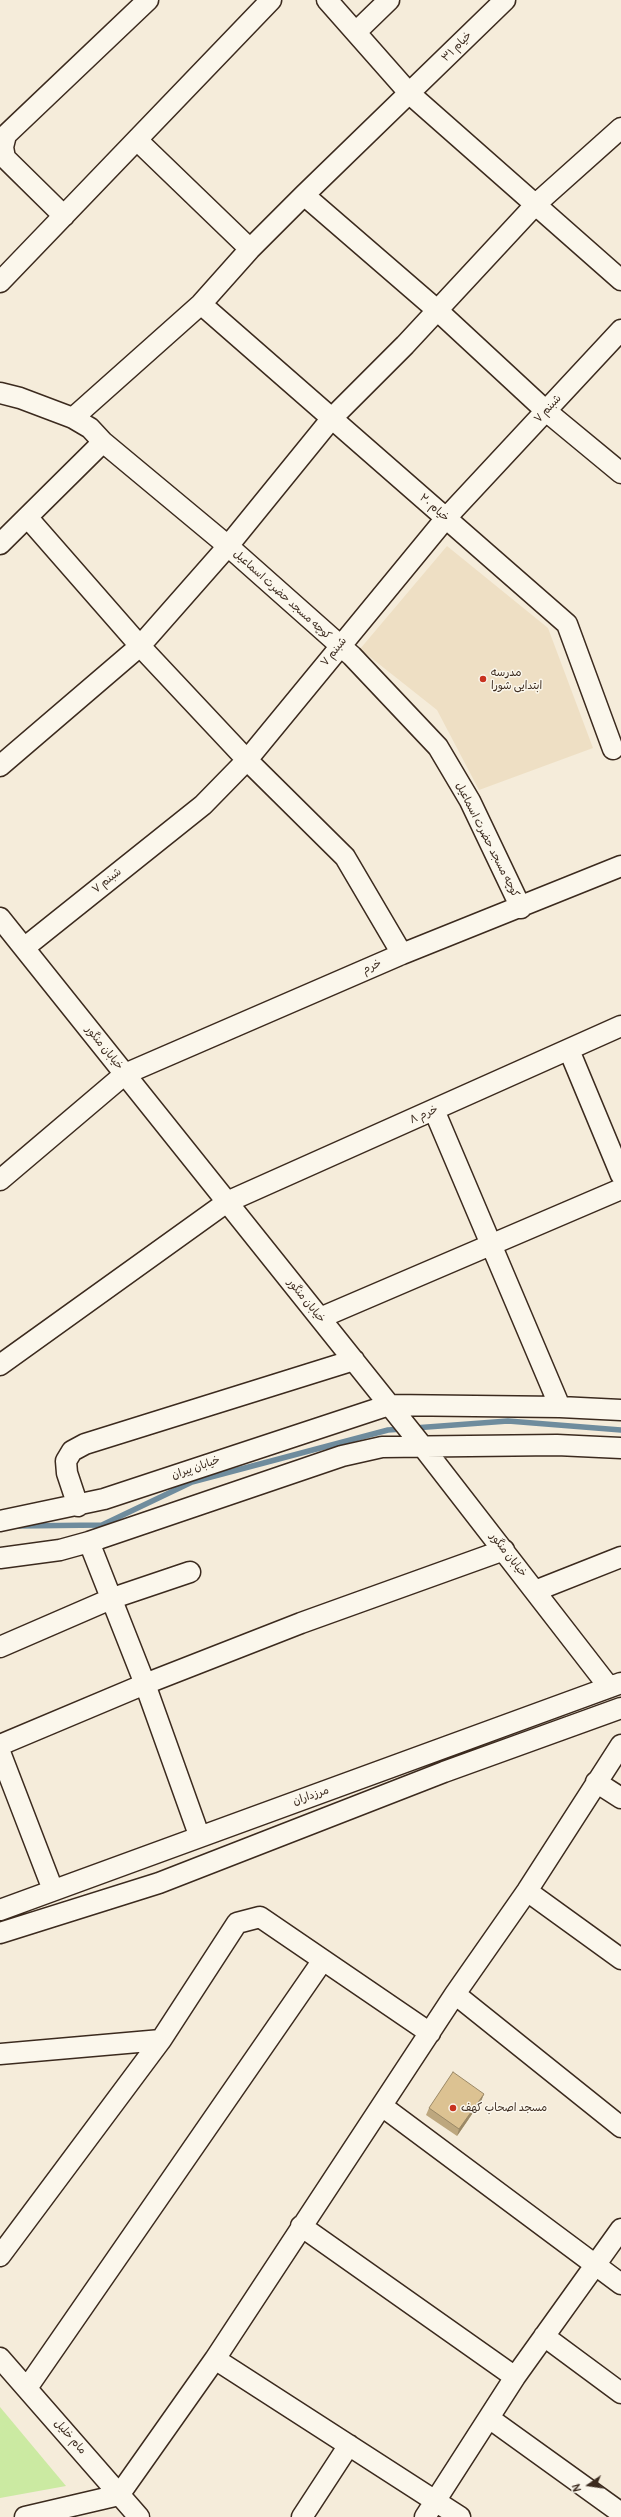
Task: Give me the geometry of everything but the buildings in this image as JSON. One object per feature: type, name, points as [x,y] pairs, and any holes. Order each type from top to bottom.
[{"type":"street","points":[[64,216],[5,158],[3,147],[6,135],[148,0]]},
{"type":"street","points":[[0,282],[138,141],[270,0]]},
{"type":"street","points":[[327,0],[410,94],[621,280]]},
{"type":"street","points":[[356,32],[389,0]]},
{"type":"street","name":"خیام ۳۱","points":[[73,418],[201,304],[250,249],[304,195],[410,94],[505,0]]},
{"type":"street","points":[[0,766],[140,646],[228,546],[332,418],[437,310],[536,204],[621,128]]},
{"type":"street","points":[[138,141],[250,249]]},
{"type":"street","points":[[304,195],[437,310],[546,411],[621,473]]},
{"type":"street","name":"خیام ۲۰","points":[[201,304],[567,624],[613,748]]},
{"type":"street","name":"شبنم ۷","points":[[24,948],[203,805],[247,760],[339,646],[446,518],[621,330]]},
{"type":"street","name":"کوچه مسجد حضرت اسماعیل","points":[[0,393],[20,398],[73,418],[90,428],[103,442],[228,546],[352,656],[438,747],[470,801],[521,908]]},
{"type":"street","points":[[0,544],[28,518],[103,442]]},
{"type":"street","points":[[28,518],[140,646],[247,760],[345,857],[402,954]]},
{"type":"street","name":"خرم","points":[[0,1180],[125,1074],[402,954],[521,908],[621,866]]},
{"type":"street","name":"خیابان منگور","points":[[0,918],[354,1360],[535,1591],[615,1685]]},
{"type":"street","name":"خرم ۸","points":[[0,1365],[227,1202],[621,1026]]},
{"type":"street","points":[[569,1050],[621,1175]]},
{"type":"street","points":[[434,1110],[560,1407]]},
{"type":"street","points":[[320,1318],[621,1189]]},
{"type":"street","points":[[78,1506],[67,1473],[66,1461],[72,1451],[85,1444],[354,1360]]},
{"type":"street","name":"خیابان پیران","points":[[0,1521],[78,1506],[389,1405],[560,1407],[621,1410]]},
{"type":"street","points":[[0,1558],[60,1550],[89,1542],[342,1456],[382,1448],[558,1445],[621,1448]]},
{"type":"street","points":[[89,1542],[113,1598],[199,1835]]},
{"type":"street","points":[[0,1745],[145,1684],[301,1623],[504,1550]]},
{"type":"street","points":[[535,1591],[621,1557]]},
{"type":"street","points":[[0,1647],[113,1598],[190,1572]]},
{"type":"street","name":"مرزداران","points":[[0,1910],[199,1835],[353,1782],[615,1685]]},
{"type":"street","points":[[0,1933],[159,1884],[444,1772],[621,1708]]},
{"type":"street","points":[[26,2517],[119,2495],[215,2358],[455,1994],[527,1892],[621,1745]]},
{"type":"street","points":[[0,1752],[53,1890]]},
{"type":"street","points":[[596,1782],[621,1798]]},
{"type":"street","points":[[527,1892],[621,1959]]},
{"type":"street","points":[[0,2256],[161,2040],[237,1923],[260,1917],[430,2034]]},
{"type":"street","points":[[27,2388],[323,1960]]},
{"type":"street","points":[[455,1994],[621,2127]]},
{"type":"street","points":[[0,2054],[161,2040]]},
{"type":"street","points":[[382,2106],[621,2284]]},
{"type":"street","points":[[301,2226],[515,2377]]},
{"type":"street","points":[[431,2509],[515,2377],[621,2229]]},
{"type":"street","points":[[544,2336],[621,2393]]},
{"type":"street","name":"مام خلیل","points":[[0,2358],[139,2517]]},
{"type":"street","points":[[215,2358],[349,2445],[431,2509],[460,2517]]},
{"type":"street","points":[[489,2418],[621,2513]]},
{"type":"street","points":[[302,2517],[349,2445]]},
{"type":"shaded area","name":"مدرسه ابتدایی شورا","points":[[447,546],[548,628],[593,748],[479,790],[437,710],[360,649]]},
{"type":"green space","points":[[0,2407],[66,2486],[0,2498]]},
{"type":"waterway","points":[[414,1428],[508,1421],[621,1430]]},
{"type":"waterway","points":[[16,1526],[102,1525],[192,1482],[388,1430],[403,1429]]},
{"type":"place","name":"مدرسه ابتدایی شورا","points":[[483,679]]},
{"type":"place","name":"مسجد اصحاب کهف","points":[[453,2108]]}]
